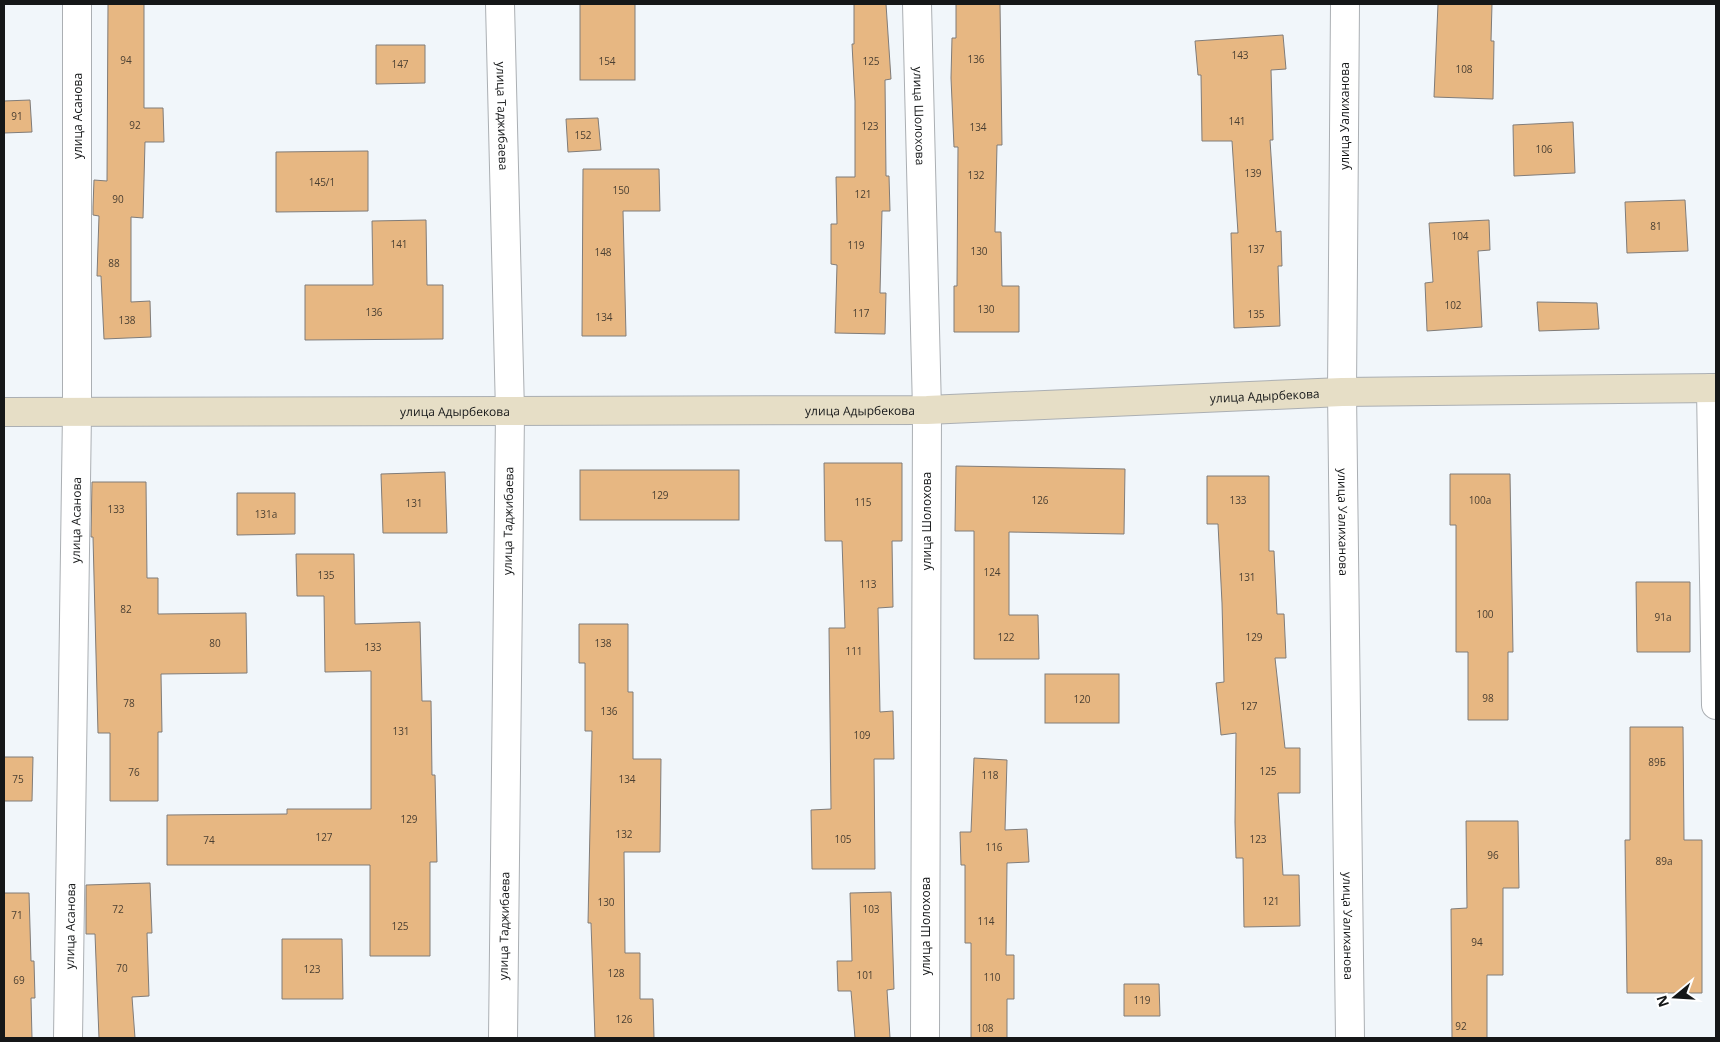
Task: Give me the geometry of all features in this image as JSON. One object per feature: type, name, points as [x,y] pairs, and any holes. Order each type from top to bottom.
[{"type":"main road","name":"улица Адырбекова","points":[[4,412],[927,410],[1342,392],[1714,388]]},
{"type":"street","name":"улица Асанова","points":[[68,1038],[77,412],[77,4]]},
{"type":"street","name":"улица Таджибаева","points":[[500,4],[510,412],[502,1038]]},
{"type":"street","name":"улица Шолохова","points":[[917,4],[927,410],[925,1038]]},
{"type":"street","name":"улица Уалиханова","points":[[1345,4],[1342,392],[1350,1038]]},
{"type":"street","points":[[1714,388],[1716,705]]},
{"type":"building","points":[[108,4],[144,4],[144,108],[163,108],[164,142],[145,142],[143,218],[131,217],[131,302],[150,301],[151,337],[104,339],[101,276],[97,276],[99,216],[93,215],[93,207],[94,180],[107,181]]},
{"type":"building","points":[[580,4],[635,4],[635,80],[580,80]]},
{"type":"building","points":[[854,4],[886,4],[891,79],[885,80],[886,176],[889,176],[890,211],[882,211],[880,293],[886,293],[885,334],[835,333],[837,265],[831,264],[831,224],[837,224],[836,177],[855,177],[855,101],[852,44],[854,44]]},
{"type":"building","points":[[956,4],[1000,4],[1002,145],[997,145],[995,232],[1001,232],[1002,286],[1019,286],[1019,332],[954,332],[954,286],[957,286],[958,147],[954,147],[951,78],[952,38],[956,38]]},
{"type":"building","points":[[1438,4],[1492,4],[1491,41],[1494,41],[1493,99],[1434,97]]},
{"type":"building","points":[[1283,35],[1286,69],[1271,70],[1273,140],[1270,140],[1276,232],[1281,231],[1282,266],[1278,266],[1280,326],[1234,328],[1231,233],[1238,233],[1232,141],[1202,141],[1201,75],[1198,75],[1195,41]]},
{"type":"building","points":[[376,45],[425,45],[425,83],[376,84]]},
{"type":"building","points":[[30,100],[32,132],[4,133],[4,101]]},
{"type":"building","points":[[598,118],[601,150],[568,152],[566,119]]},
{"type":"building","points":[[1573,122],[1575,173],[1514,176],[1513,125]]},
{"type":"building","points":[[368,151],[368,211],[276,212],[276,152]]},
{"type":"building","points":[[583,169],[659,169],[660,211],[623,211],[626,336],[582,336]]},
{"type":"building","points":[[1685,200],[1688,251],[1627,253],[1625,202]]},
{"type":"building","points":[[426,220],[427,285],[443,285],[443,339],[305,340],[305,285],[373,285],[372,221]]},
{"type":"building","points":[[1489,220],[1490,250],[1478,251],[1482,327],[1427,331],[1425,283],[1433,282],[1429,223]]},
{"type":"building","points":[[1537,302],[1597,303],[1599,329],[1539,331]]},
{"type":"building","points":[[824,463],[902,463],[902,541],[892,541],[893,607],[878,608],[880,712],[893,711],[894,759],[874,759],[875,869],[812,869],[811,810],[831,809],[829,628],[845,628],[842,541],[825,541]]},
{"type":"building","points":[[956,466],[1125,469],[1124,534],[1009,532],[1009,615],[1038,615],[1039,659],[974,659],[974,531],[955,531]]},
{"type":"building","points":[[580,470],[739,470],[739,520],[580,520]]},
{"type":"building","points":[[445,472],[447,533],[383,533],[381,474]]},
{"type":"building","points":[[1450,474],[1510,474],[1513,652],[1508,652],[1508,720],[1468,720],[1468,652],[1456,652],[1456,525],[1450,525]]},
{"type":"building","points":[[1207,476],[1269,476],[1269,551],[1274,551],[1277,614],[1284,614],[1286,658],[1275,658],[1285,748],[1300,748],[1300,793],[1278,793],[1283,875],[1299,875],[1300,926],[1244,927],[1243,858],[1236,858],[1236,733],[1221,735],[1216,683],[1224,682],[1222,603],[1218,524],[1207,524]]},
{"type":"building","points":[[92,482],[146,482],[147,578],[158,578],[158,614],[246,613],[247,673],[161,674],[162,732],[158,732],[158,801],[110,801],[110,733],[98,733],[93,537],[91,537]]},
{"type":"building","points":[[237,493],[295,493],[295,534],[237,535]]},
{"type":"building","points":[[296,554],[354,554],[355,624],[420,622],[422,701],[431,701],[432,775],[435,775],[437,862],[430,862],[430,956],[370,956],[370,865],[167,865],[167,815],[287,814],[287,809],[371,809],[371,671],[325,672],[324,596],[297,596]]},
{"type":"building","points":[[1636,582],[1690,582],[1690,652],[1637,652]]},
{"type":"building","points":[[579,624],[628,624],[628,692],[633,692],[633,759],[661,759],[660,852],[624,852],[625,953],[640,953],[640,999],[653,999],[654,1038],[595,1038],[591,923],[588,923],[592,731],[585,731],[585,663],[579,663]]},
{"type":"building","points":[[1045,674],[1119,674],[1119,723],[1045,723]]},
{"type":"building","points":[[1630,727],[1683,727],[1684,840],[1702,840],[1702,993],[1627,993],[1625,840],[1630,840]]},
{"type":"building","points":[[4,757],[33,757],[32,801],[4,801]]},
{"type":"building","points":[[974,758],[1007,760],[1005,830],[1027,829],[1029,862],[1007,863],[1006,955],[1014,955],[1014,999],[1007,999],[1007,1038],[971,1038],[971,943],[965,943],[965,865],[961,865],[960,832],[971,832]]},
{"type":"building","points":[[1466,821],[1518,821],[1519,888],[1503,888],[1503,975],[1487,975],[1487,1038],[1452,1038],[1451,909],[1467,908]]},
{"type":"building","points":[[150,883],[152,933],[147,933],[149,996],[132,997],[135,1038],[99,1038],[95,934],[86,934],[86,885]]},
{"type":"building","points":[[891,892],[894,989],[887,990],[890,1038],[855,1038],[851,991],[838,991],[837,961],[852,961],[850,893]]},
{"type":"building","points":[[4,893],[29,893],[31,961],[34,961],[35,998],[31,998],[32,1038],[4,1038]]},
{"type":"building","points":[[282,939],[342,939],[343,999],[282,999]]},
{"type":"building","points":[[1124,984],[1159,984],[1160,1016],[1124,1016]]}]
